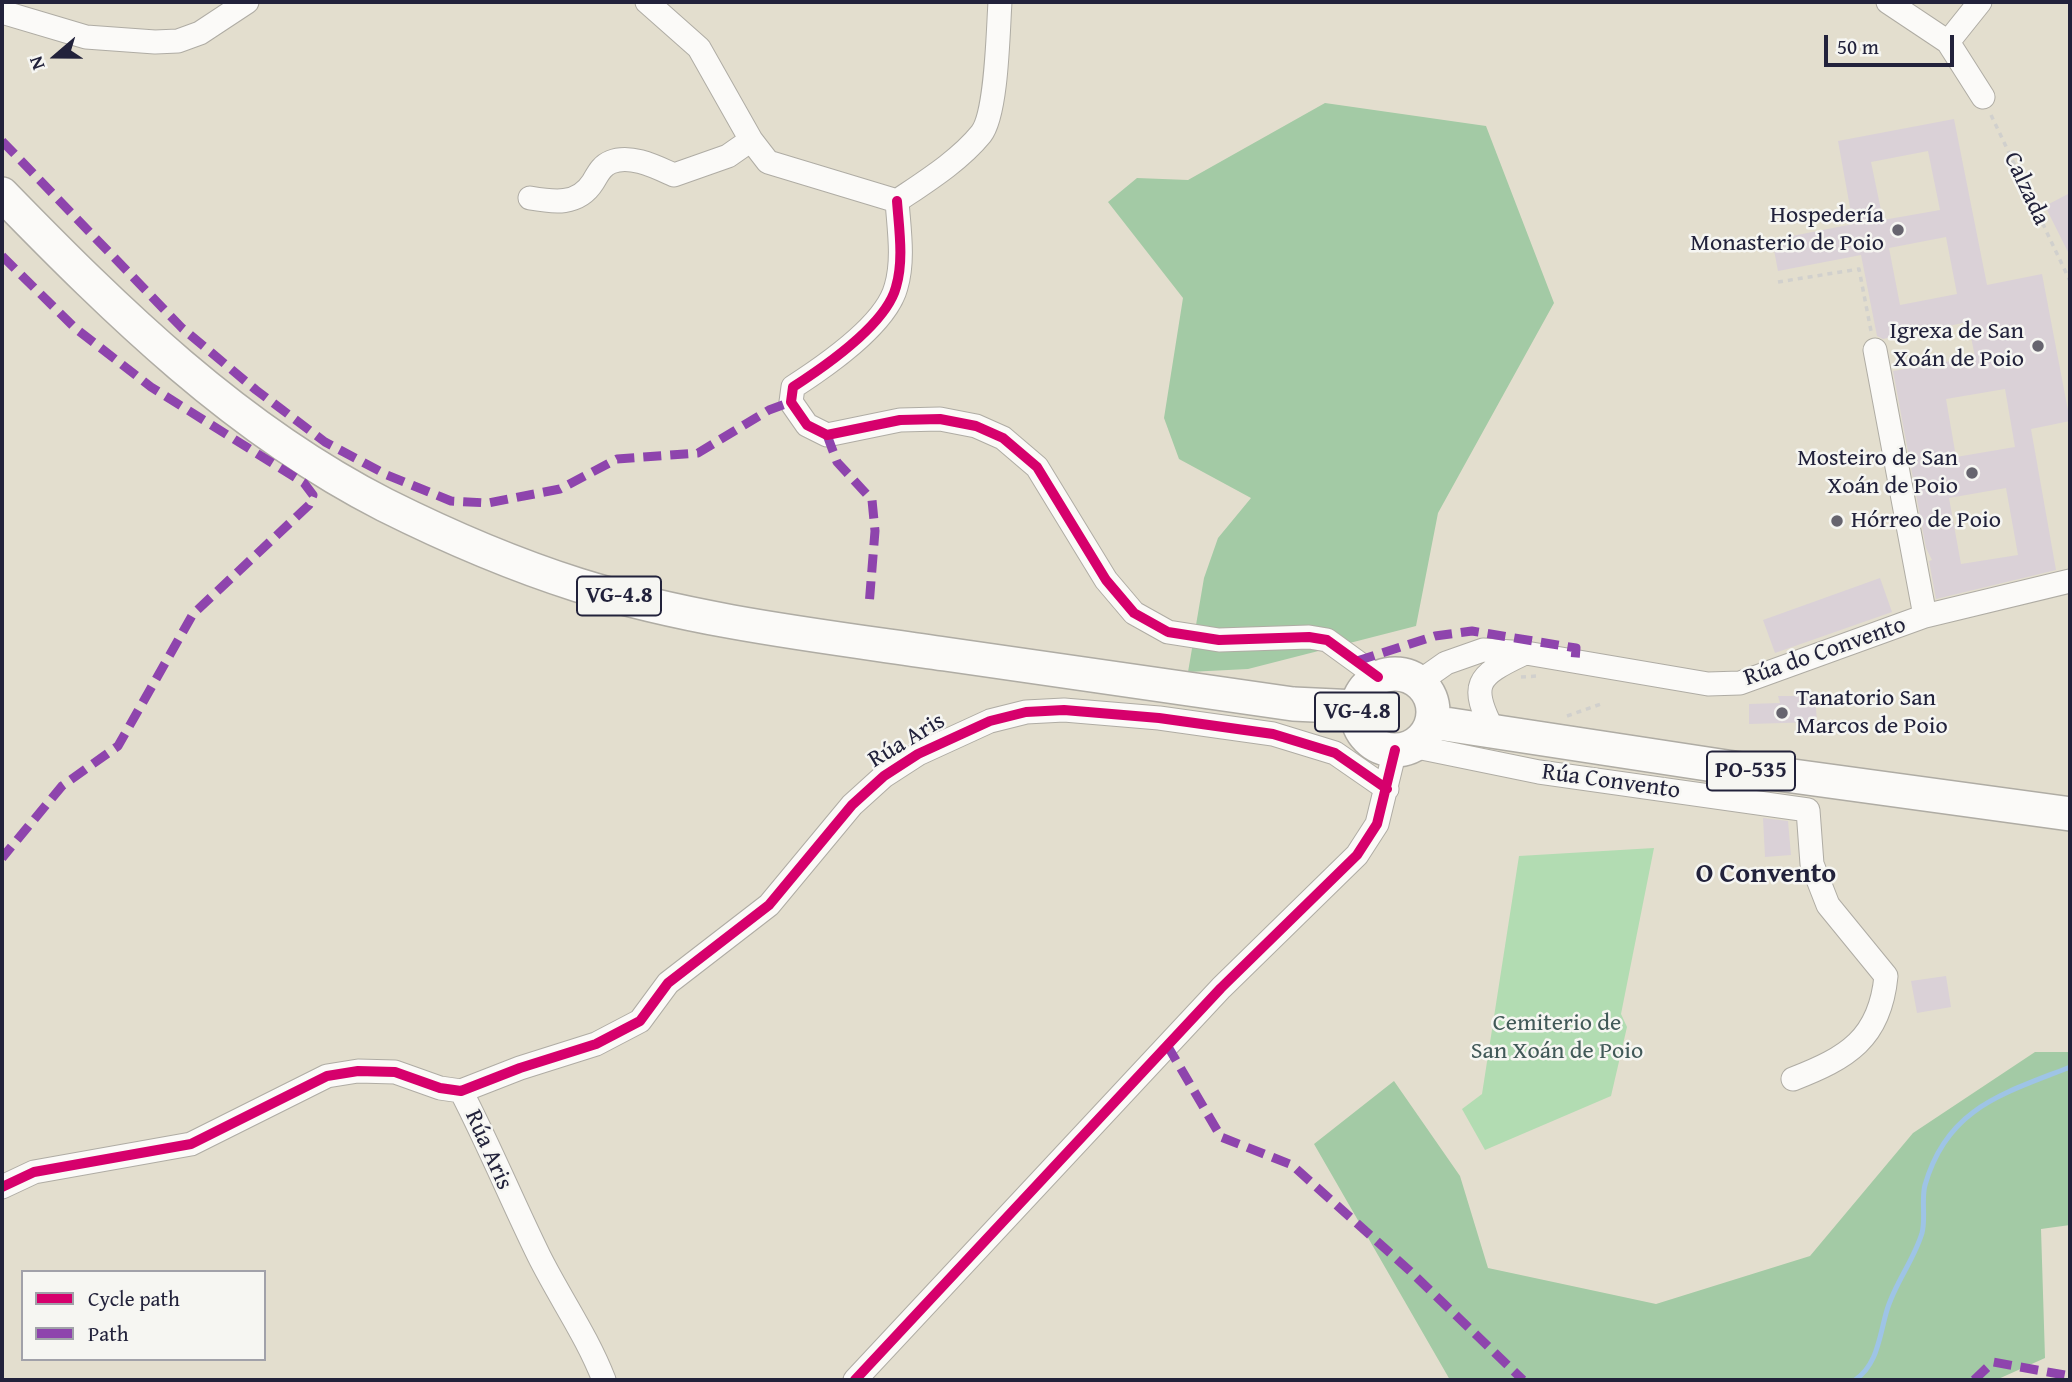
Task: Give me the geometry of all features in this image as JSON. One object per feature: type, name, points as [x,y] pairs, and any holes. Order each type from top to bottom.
[{"type":"highway","name":"VG-4.8","points":[[2,194],[86,280],[212,393],[293,450],[383,503],[475,547],[578,585],[694,615],[1293,704],[1357,707]]},
{"type":"highway","name":"VG-4.8","points":[[1399,674],[1419,682],[1432,700],[1413,739],[1371,741],[1358,720],[1360,695],[1378,677],[1399,674]]},
{"type":"highway","name":"PO-535","points":[[1413,739],[1494,732],[2070,814]]},
{"type":"street","points":[[2,12],[86,37],[166,42],[200,33],[247,2]]},
{"type":"street","points":[[647,2],[699,48],[751,140],[768,162],[897,201]]},
{"type":"street","points":[[897,201],[940,171],[983,133],[994,88],[1000,2]]},
{"type":"street","points":[[1888,2],[1948,42],[1983,97]]},
{"type":"street","points":[[1948,42],[1980,2]]},
{"type":"street","points":[[530,198],[559,203],[573,199],[590,187],[602,167],[613,161],[641,161],[674,175],[728,156],[751,140]]},
{"type":"street","points":[[897,201],[900,247],[896,289],[875,321],[853,344],[793,387],[792,402],[807,425],[827,435],[900,420],[940,419],[976,426],[1003,438],[1037,467],[1106,579],[1134,613],[1168,632],[1219,640],[1308,637],[1327,640],[1378,677]]},
{"type":"street","points":[[1875,350],[1925,616]]},
{"type":"street","name":"Rúa do Convento","points":[[1419,682],[1462,655],[1483,650],[1527,653],[1725,685],[1760,678],[1925,616],[2070,581]]},
{"type":"street","points":[[1494,732],[1482,709],[1479,695],[1481,682],[1488,671],[1527,653]]},
{"type":"street","name":"Rúa Aris","points":[[604,1380],[592,1351],[552,1282],[507,1192],[485,1138],[461,1091],[520,1068],[596,1044],[640,1021],[668,983],[769,905],[852,805],[884,776],[918,754],[989,722],[1026,712],[1064,710],[1159,718],[1273,734],[1335,753],[1387,789]]},
{"type":"street","points":[[855,1380],[1221,988],[1357,855],[1377,824],[1387,789],[1413,739]]},
{"type":"street","name":"Rúa Convento","points":[[1413,739],[1539,772],[1808,810],[1812,864],[1828,905],[1886,976],[1879,1014],[1856,1045],[1835,1062],[1793,1079]]},
{"type":"street","points":[[2,1186],[34,1172],[191,1144],[327,1076],[358,1071],[395,1072],[440,1088],[461,1091]]},
{"type":"path","points":[[1778,282],[1859,269],[1875,350]]},
{"type":"path","points":[[1512,678],[1549,676]]},
{"type":"green space","points":[[1325,103],[1486,126],[1554,303],[1438,513],[1416,626],[1248,669],[1188,672],[1204,578],[1218,538],[1251,498],[1179,459],[1164,418],[1183,298],[1108,202],[1137,178],[1188,180]]},
{"type":"green space","name":"Cemiterio de San Xoán de Poio","points":[[1654,848],[1621,1014],[1627,1027],[1611,1096],[1485,1150],[1462,1109],[1482,1094],[1519,856]]},
{"type":"green space","points":[[2035,1052],[2070,1052],[2070,1225],[2041,1229],[2045,1358],[1996,1380],[1450,1380],[1314,1144],[1394,1081],[1460,1176],[1488,1268],[1656,1304],[1810,1256],[1913,1133]]},
{"type":"building","points":[[1954,119],[1987,285],[2042,274],[2070,421],[2031,429],[2056,570],[1936,599],[1929,561],[1932,560],[1926,548],[1893,371],[1975,357],[1968,322],[1883,339],[1877,336],[1861,255],[1778,271],[1772,240],[1853,224],[1838,141]],"holes":[[[1928,151],[1940,210],[1883,220],[1871,162]],[[1946,237],[1957,294],[1900,305],[1889,248]],[[2005,389],[2015,447],[1956,457],[1946,399]],[[2006,488],[2018,555],[1961,564],[1949,498]]]},
{"type":"building","points":[[2070,193],[2070,256],[2045,206]]},
{"type":"building","points":[[1880,578],[1892,612],[1775,653],[1763,620]]},
{"type":"building","name":"Tanatorio San Marcos de Poio","points":[[1778,696],[1815,696],[1817,722],[1749,724],[1749,704],[1780,703]]},
{"type":"building","points":[[1763,818],[1788,821],[1791,855],[1765,857]]},
{"type":"building","points":[[1946,976],[1951,1007],[1917,1013],[1911,981]]},
{"type":"waterway","points":[[1855,1380],[1863,1374],[1873,1358],[1890,1300],[1919,1243],[1923,1227],[1925,1185],[1947,1138],[1980,1107],[2022,1086],[2070,1067]]},
{"type":"marked path","points":[[2,141],[182,328],[256,390],[325,442],[387,475],[451,501],[488,503],[560,489],[617,459],[698,453],[769,410],[791,402]]},
{"type":"marked path","points":[[2,256],[75,328],[151,387],[304,483],[313,495],[309,505],[193,614],[118,746],[62,786],[2,858]]},
{"type":"marked path","points":[[827,435],[837,462],[872,500],[875,531],[869,606]]},
{"type":"marked path","points":[[1357,661],[1435,636],[1472,631],[1576,648],[1575,661]]},
{"type":"marked path","points":[[1167,1045],[1221,1137],[1292,1165],[1410,1271],[1523,1380]]},
{"type":"marked path","points":[[1974,1380],[1993,1362],[2070,1376]]},
{"type":"cycle path","points":[[897,201],[900,255],[896,287],[880,316],[867,330],[837,357],[793,387],[791,402],[807,425],[827,435],[900,420],[940,419],[976,426],[1003,438],[1037,467],[1106,580],[1134,613],[1168,632],[1219,640],[1309,637],[1327,640],[1378,677]]},
{"type":"cycle path","points":[[2,1187],[34,1172],[191,1144],[327,1076],[358,1071],[395,1072],[440,1088],[461,1091],[520,1068],[596,1044],[640,1021],[668,983],[769,905],[852,805],[884,776],[918,754],[990,721],[1026,712],[1064,710],[1159,718],[1273,734],[1335,753],[1387,789]]},
{"type":"cycle path","points":[[855,1380],[1221,988],[1357,855],[1377,824],[1395,750]]},
{"type":"place","name":"Hospedería Monasterio de Poio","points":[[1898,230]]},
{"type":"place","name":"Igrexa de San Xoán de Poio","points":[[2038,346]]},
{"type":"place","name":"Mosteiro de San Xoán de Poio","points":[[1972,473]]},
{"type":"place","name":"Hórreo de Poio","points":[[1837,521]]},
{"type":"place","name":"Tanatorio San Marcos de Poio","points":[[1782,713]]},
{"type":"district","name":"O Convento","points":[[1766,875]]}]
